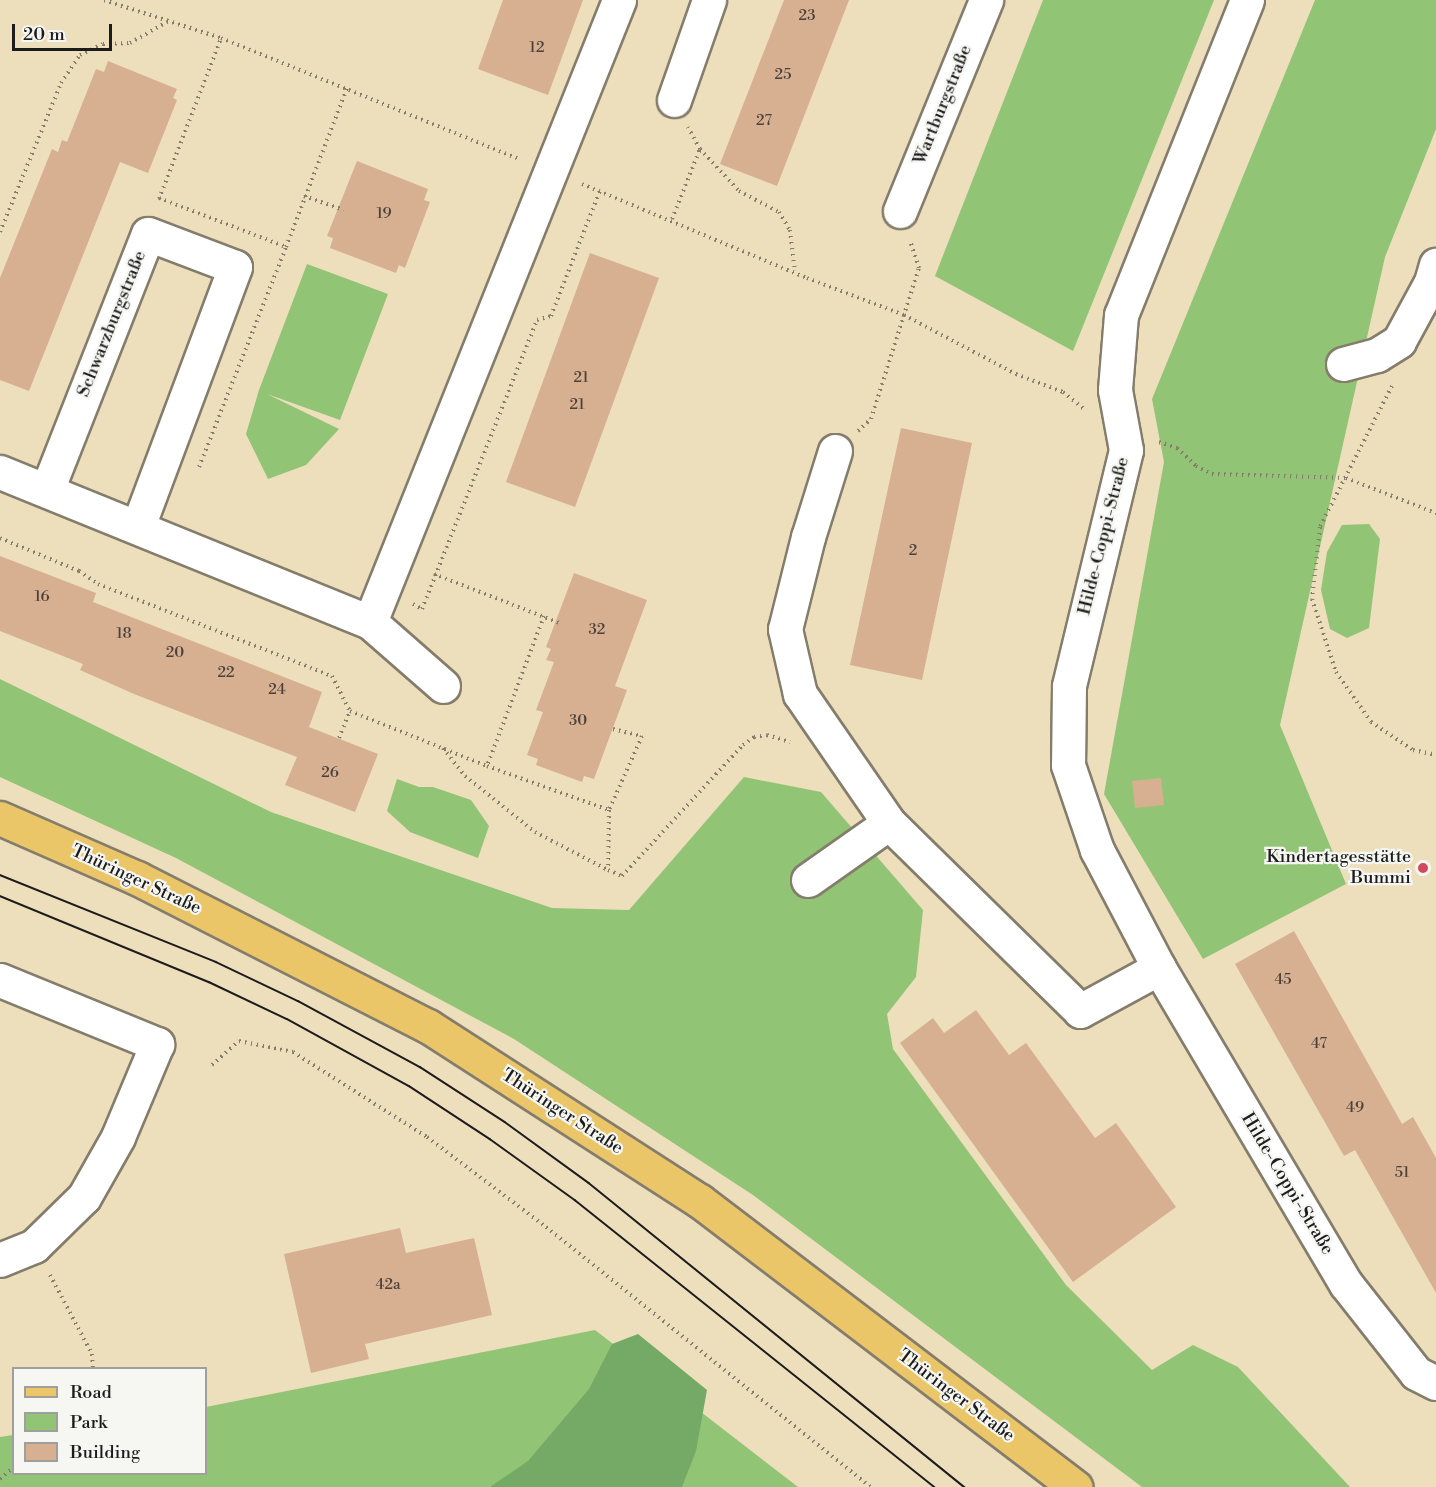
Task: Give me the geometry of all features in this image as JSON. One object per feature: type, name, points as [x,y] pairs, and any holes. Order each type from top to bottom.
[{"type":"main road","name":"Thüringer Straße","points":[[0,818],[137,878],[429,1026],[700,1201],[1075,1487]]},
{"type":"street","points":[[370,622],[619,0]]},
{"type":"street","points":[[674,100],[709,0]]},
{"type":"street","name":"Wartburgstraße","points":[[900,211],[986,0]]},
{"type":"street","name":"Hilde-Coppi-Straße","points":[[1247,0],[1121,315],[1115,390],[1126,450],[1069,686],[1068,765],[1096,850],[1159,968],[1346,1284],[1416,1373],[1436,1383]]},
{"type":"street","name":"Schwarzburgstraße","points":[[47,490],[148,234],[235,267],[138,527]]},
{"type":"street","points":[[1343,364],[1377,355],[1399,341],[1431,282],[1436,265]]},
{"type":"street","points":[[835,451],[808,537],[785,629],[800,694],[889,823],[1080,1011],[1159,968]]},
{"type":"street","points":[[0,472],[370,622],[443,686]]},
{"type":"street","points":[[808,880],[889,823]]},
{"type":"street","points":[[0,980],[157,1044],[118,1137],[84,1197],[34,1245],[0,1260]]},
{"type":"path","points":[[104,0],[222,38],[672,219],[795,273],[904,315],[1016,375],[1063,392],[1104,426],[1177,448],[1196,466],[1212,474],[1346,478],[1436,513]]},
{"type":"path","points":[[0,232],[61,83],[80,55],[103,44],[130,42],[168,22]]},
{"type":"path","points":[[148,234],[159,198],[222,38]]},
{"type":"path","points":[[195,478],[347,88]]},
{"type":"path","points":[[674,100],[700,149],[739,191],[779,212],[790,230],[795,273]]},
{"type":"path","points":[[672,219],[700,149]]},
{"type":"path","points":[[383,589],[422,609],[537,320],[551,316],[600,190]]},
{"type":"path","points":[[304,196],[344,210]]},
{"type":"path","points":[[159,198],[286,247]]},
{"type":"path","points":[[835,451],[871,419],[919,268],[900,211]]},
{"type":"path","points":[[1399,341],[1391,387],[1320,527],[1312,599],[1336,672],[1371,722],[1413,750],[1436,755]]},
{"type":"path","points":[[0,538],[79,571],[98,584],[332,676],[350,711],[487,766],[609,810]]},
{"type":"path","points":[[434,574],[560,622]]},
{"type":"path","points":[[487,766],[544,616]]},
{"type":"path","points":[[339,738],[350,711]]},
{"type":"path","points":[[608,870],[609,810],[642,736],[612,729]]},
{"type":"path","points":[[443,748],[465,776],[535,832],[622,876],[743,745],[754,737],[780,737],[797,745]]},
{"type":"path","points":[[212,1065],[239,1041],[293,1052],[428,1137],[546,1227],[871,1487]]},
{"type":"path","points":[[34,1245],[92,1354],[93,1367]]},
{"type":"path","points":[[0,1479],[12,1469]]},
{"type":"green space","points":[[1043,0],[1214,0],[1073,351],[935,276]]},
{"type":"green space","points":[[1315,0],[1436,0],[1436,129],[1385,257],[1280,725],[1346,884],[1203,959],[1104,794],[1164,462],[1152,399]]},
{"type":"green space","points":[[307,264],[388,294],[340,420],[267,394],[339,429],[306,465],[268,479],[246,434],[259,390]]},
{"type":"green space","points":[[1369,524],[1380,539],[1369,628],[1347,638],[1330,629],[1321,590],[1327,552],[1342,525]]},
{"type":"green space","points":[[0,679],[271,812],[552,908],[629,910],[744,777],[821,792],[923,910],[916,977],[887,1014],[893,1049],[1066,1285],[1152,1370],[1193,1345],[1238,1367],[1350,1487],[1142,1487],[753,1195],[514,1039],[176,858],[0,777]]},
{"type":"green space","points":[[397,779],[419,787],[433,787],[471,800],[489,826],[478,858],[410,832],[387,811]]},
{"type":"green space","points":[[595,1330],[798,1487],[0,1487],[0,1437],[12,1435],[12,1475],[207,1475],[207,1407]]},
{"type":"green space","points":[[638,1334],[707,1390],[696,1451],[682,1487],[490,1487],[528,1461],[589,1389],[612,1344]]},
{"type":"building","points":[[503,0],[583,0],[548,95],[478,69]]},
{"type":"building","points":[[784,0],[849,0],[777,186],[720,164]]},
{"type":"building","points":[[108,61],[177,89],[173,98],[177,100],[148,173],[120,162],[29,391],[0,380],[0,278],[52,149],[58,152],[62,140],[67,142],[96,69],[104,72]]},
{"type":"building","points":[[357,161],[428,189],[424,200],[430,202],[405,268],[399,265],[396,273],[330,248],[333,238],[327,236]]},
{"type":"building","points":[[590,253],[659,278],[575,507],[506,482]]},
{"type":"building","points":[[901,428],[972,443],[922,680],[850,665]]},
{"type":"building","points":[[0,556],[96,593],[93,602],[322,692],[309,727],[378,754],[355,812],[285,785],[297,757],[134,694],[80,670],[83,664],[0,631]]},
{"type":"building","points":[[574,573],[647,600],[615,686],[627,690],[594,779],[584,776],[582,782],[536,765],[538,759],[527,755],[543,712],[536,710],[554,662],[546,660],[551,649],[546,647]]},
{"type":"building","points":[[1161,778],[1164,805],[1135,808],[1132,781]]},
{"type":"building","points":[[1294,931],[1402,1124],[1413,1117],[1436,1158],[1436,1293],[1355,1150],[1344,1156],[1235,964]]},
{"type":"building","points":[[976,1010],[1009,1055],[1026,1043],[1095,1138],[1116,1123],[1176,1207],[1073,1282],[900,1043],[933,1018],[944,1033]]},
{"type":"building","points":[[400,1228],[406,1253],[474,1238],[492,1315],[365,1344],[369,1359],[311,1373],[284,1254]]},
{"type":"tram line","points":[[0,875],[216,962],[298,1001],[420,1067],[505,1122],[589,1183],[965,1487]]},
{"type":"tram line","points":[[0,896],[209,982],[287,1019],[409,1086],[490,1139],[575,1200],[934,1487]]},
{"type":"place","name":"Kindertagesstätte Bummi","points":[[1423,868]]}]
